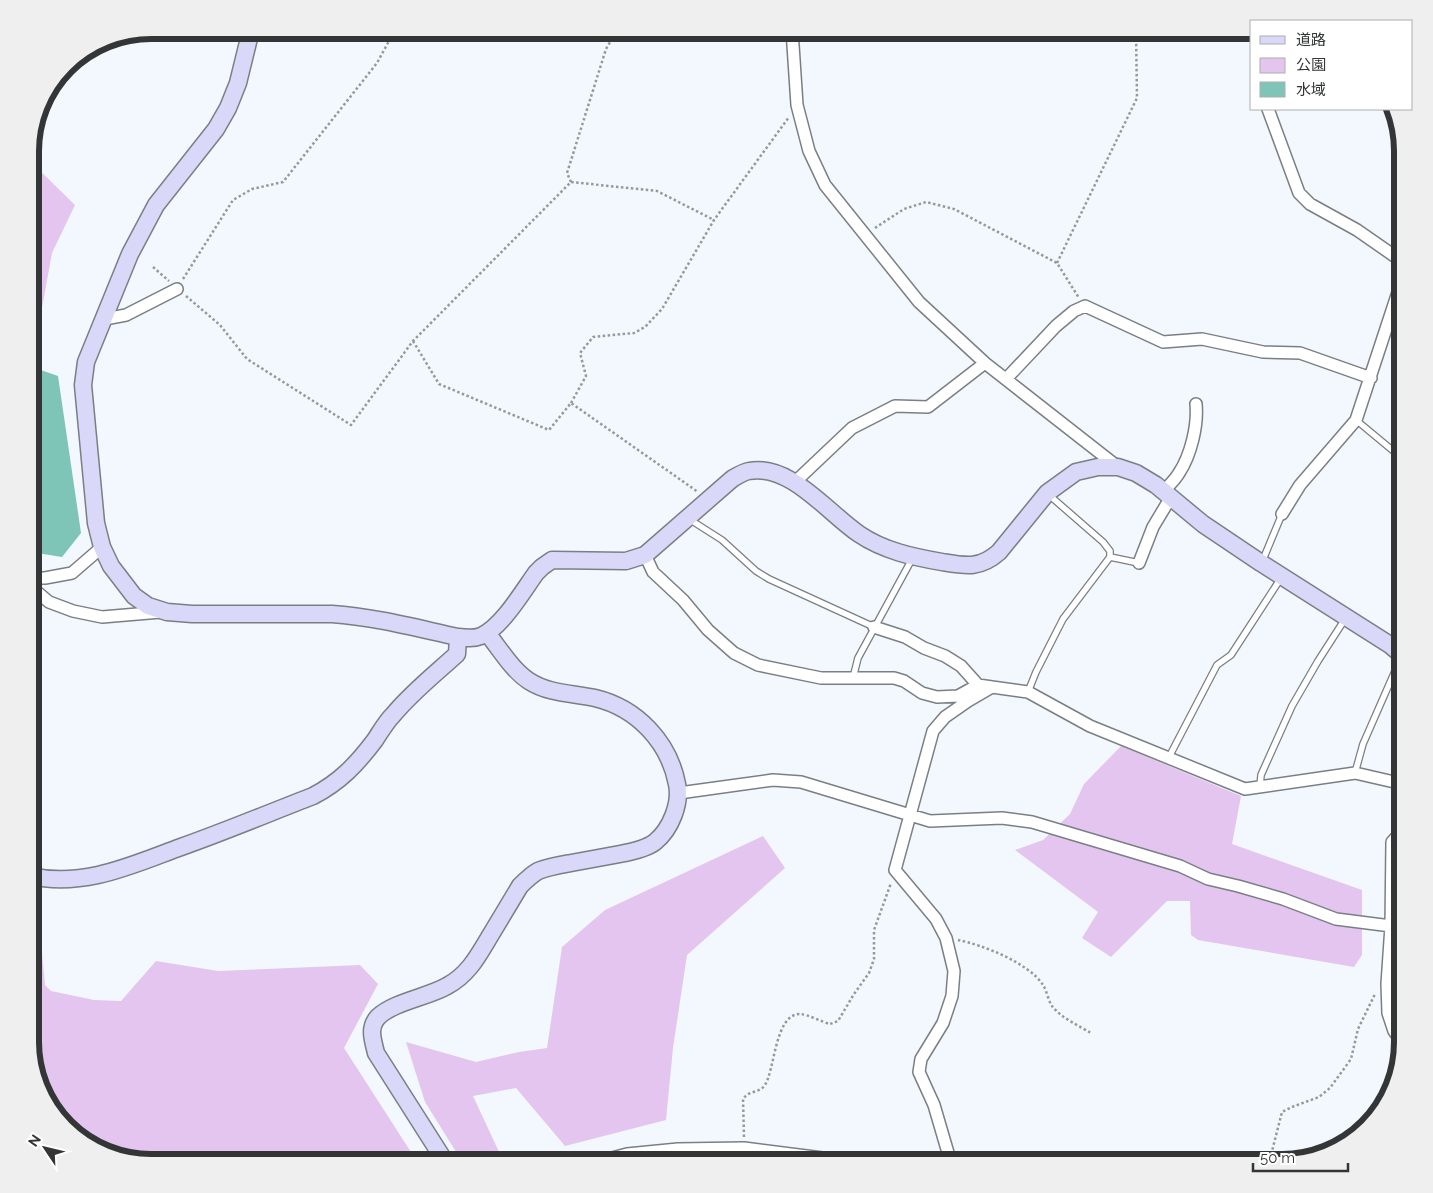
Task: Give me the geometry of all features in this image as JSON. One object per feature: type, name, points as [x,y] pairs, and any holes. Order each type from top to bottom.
[{"type":"street","points":[[167,612],[148,606],[134,596],[111,566],[102,547],[96,523],[84,385],[86,362],[130,254],[156,205],[216,129],[228,108],[238,83],[249,39]]},
{"type":"street","points":[[793,39],[797,105],[809,151],[826,185],[919,302],[985,363],[1118,468]]},
{"type":"street","points":[[1268,110],[1299,193],[1310,204],[1357,230],[1394,256]]},
{"type":"street","points":[[104,319],[126,315],[177,289]]},
{"type":"street","points":[[1282,514],[1300,485],[1356,420],[1394,305]]},
{"type":"street","points":[[1006,379],[1062,321],[1074,311],[1085,306],[1163,342],[1202,339],[1263,352],[1300,353],[1371,378]]},
{"type":"street","points":[[795,482],[852,428],[896,406],[928,408],[985,363]]},
{"type":"street","points":[[1139,563],[1168,494],[1185,463],[1192,443],[1197,413],[1196,404]]},
{"type":"street","points":[[39,594],[49,602],[73,611],[102,617],[167,612],[192,614],[354,615],[470,638],[487,633],[499,623],[536,574],[552,560],[626,561],[646,555],[732,479],[747,471],[761,470],[780,474],[795,482],[859,534],[890,550],[913,557],[962,565],[979,564],[990,560],[1000,552],[1046,493],[1076,472],[1098,467],[1118,468],[1136,473],[1156,484],[1203,524],[1261,564],[1394,649]]},
{"type":"street","points":[[39,578],[72,573],[102,547]]},
{"type":"street","points":[[646,555],[653,572],[683,600],[708,630],[734,653],[758,665],[821,678],[894,678],[904,681],[922,693],[937,697],[958,696],[978,685],[1028,692],[1090,726],[1245,789],[1355,773],[1394,782]]},
{"type":"street","points":[[874,627],[905,637],[924,648],[945,656],[961,666],[978,685]]},
{"type":"street","points":[[440,1154],[376,1053],[372,1027],[378,1017],[389,1009],[448,986],[464,975],[474,962],[520,886],[540,870],[633,851],[655,842],[675,813],[679,793],[675,775],[663,746],[651,730],[624,710],[607,702],[595,698],[554,692],[533,683],[518,672],[487,633]]},
{"type":"street","points":[[39,877],[72,880],[110,873],[223,831],[329,788],[360,759],[392,715],[457,654],[458,637]]},
{"type":"street","points":[[948,1154],[934,1105],[919,1072],[921,1059],[943,1023],[952,996],[954,971],[946,938],[936,919],[895,870],[933,731],[945,717],[992,687]]},
{"type":"street","points":[[679,793],[773,780],[801,782],[930,821],[1002,818],[1032,822],[1180,866],[1208,879],[1283,899],[1336,919],[1391,926]]},
{"type":"street","points":[[1394,840],[1392,842],[1391,926],[1387,984],[1388,1013],[1394,1031]]},
{"type":"street","points":[[627,1154],[678,1149],[744,1148],[791,1154]]},
{"type":"lane","points":[[1356,420],[1394,452]]},
{"type":"lane","points":[[1028,692],[1063,619],[1110,557],[1110,551],[1103,542],[1046,493]]},
{"type":"lane","points":[[1261,564],[1282,514]]},
{"type":"lane","points":[[687,518],[722,540],[756,571],[769,579],[874,627]]},
{"type":"lane","points":[[853,678],[858,658],[913,557]]},
{"type":"lane","points":[[1110,557],[1139,563]]},
{"type":"lane","points":[[1169,757],[1217,665],[1231,655],[1282,577]]},
{"type":"lane","points":[[1260,787],[1261,775],[1292,706],[1346,617]]},
{"type":"lane","points":[[1355,773],[1363,744],[1394,673]]},
{"type":"path","points":[[177,289],[233,200],[252,190],[283,182],[377,63],[390,39]]},
{"type":"path","points":[[571,182],[567,173],[606,49],[612,39]]},
{"type":"path","points":[[1057,263],[1137,98],[1136,39]]},
{"type":"path","points":[[413,341],[439,384],[549,430],[571,404],[586,376],[580,353],[593,337],[634,334],[645,327],[662,309],[714,220],[797,105]]},
{"type":"path","points":[[153,267],[220,325],[247,358],[351,425],[413,341],[571,182]]},
{"type":"path","points":[[571,182],[656,191],[714,220]]},
{"type":"path","points":[[865,235],[904,209],[926,202],[954,209],[1057,263],[1085,306]]},
{"type":"path","points":[[571,404],[708,499]]},
{"type":"path","points":[[744,1148],[743,1099],[746,1094],[762,1088],[767,1083],[774,1052],[785,1024],[793,1016],[801,1014],[830,1024],[838,1021],[854,994],[869,974],[874,959],[874,930],[895,870]]},
{"type":"path","points":[[946,938],[965,942],[1004,955],[1032,972],[1043,985],[1052,1006],[1058,1012],[1091,1033]]},
{"type":"path","points":[[1271,1154],[1282,1112],[1319,1097],[1330,1088],[1351,1059],[1358,1029],[1375,995],[1387,984]]},
{"type":"green space","points":[[39,170],[75,205],[52,253],[42,308],[39,306]]},
{"type":"green space","points":[[1121,746],[1241,796],[1232,844],[1362,890],[1362,955],[1354,967],[1198,940],[1191,935],[1190,901],[1167,901],[1111,957],[1082,938],[1098,912],[1015,850],[1043,840],[1070,814],[1084,784]]},
{"type":"green space","points":[[763,836],[785,868],[687,955],[673,1048],[666,1120],[565,1146],[516,1088],[473,1096],[500,1154],[457,1154],[425,1102],[406,1042],[476,1062],[547,1048],[562,947],[605,910]]},
{"type":"green space","points":[[39,920],[45,985],[51,991],[94,1000],[121,1001],[156,961],[218,971],[360,965],[378,984],[344,1048],[412,1154],[150,1154],[121,1150],[108,1146],[88,1135],[66,1116],[50,1092],[41,1064],[39,1050]]},
{"type":"water","points":[[39,369],[58,376],[81,533],[62,557],[39,553]]}]
